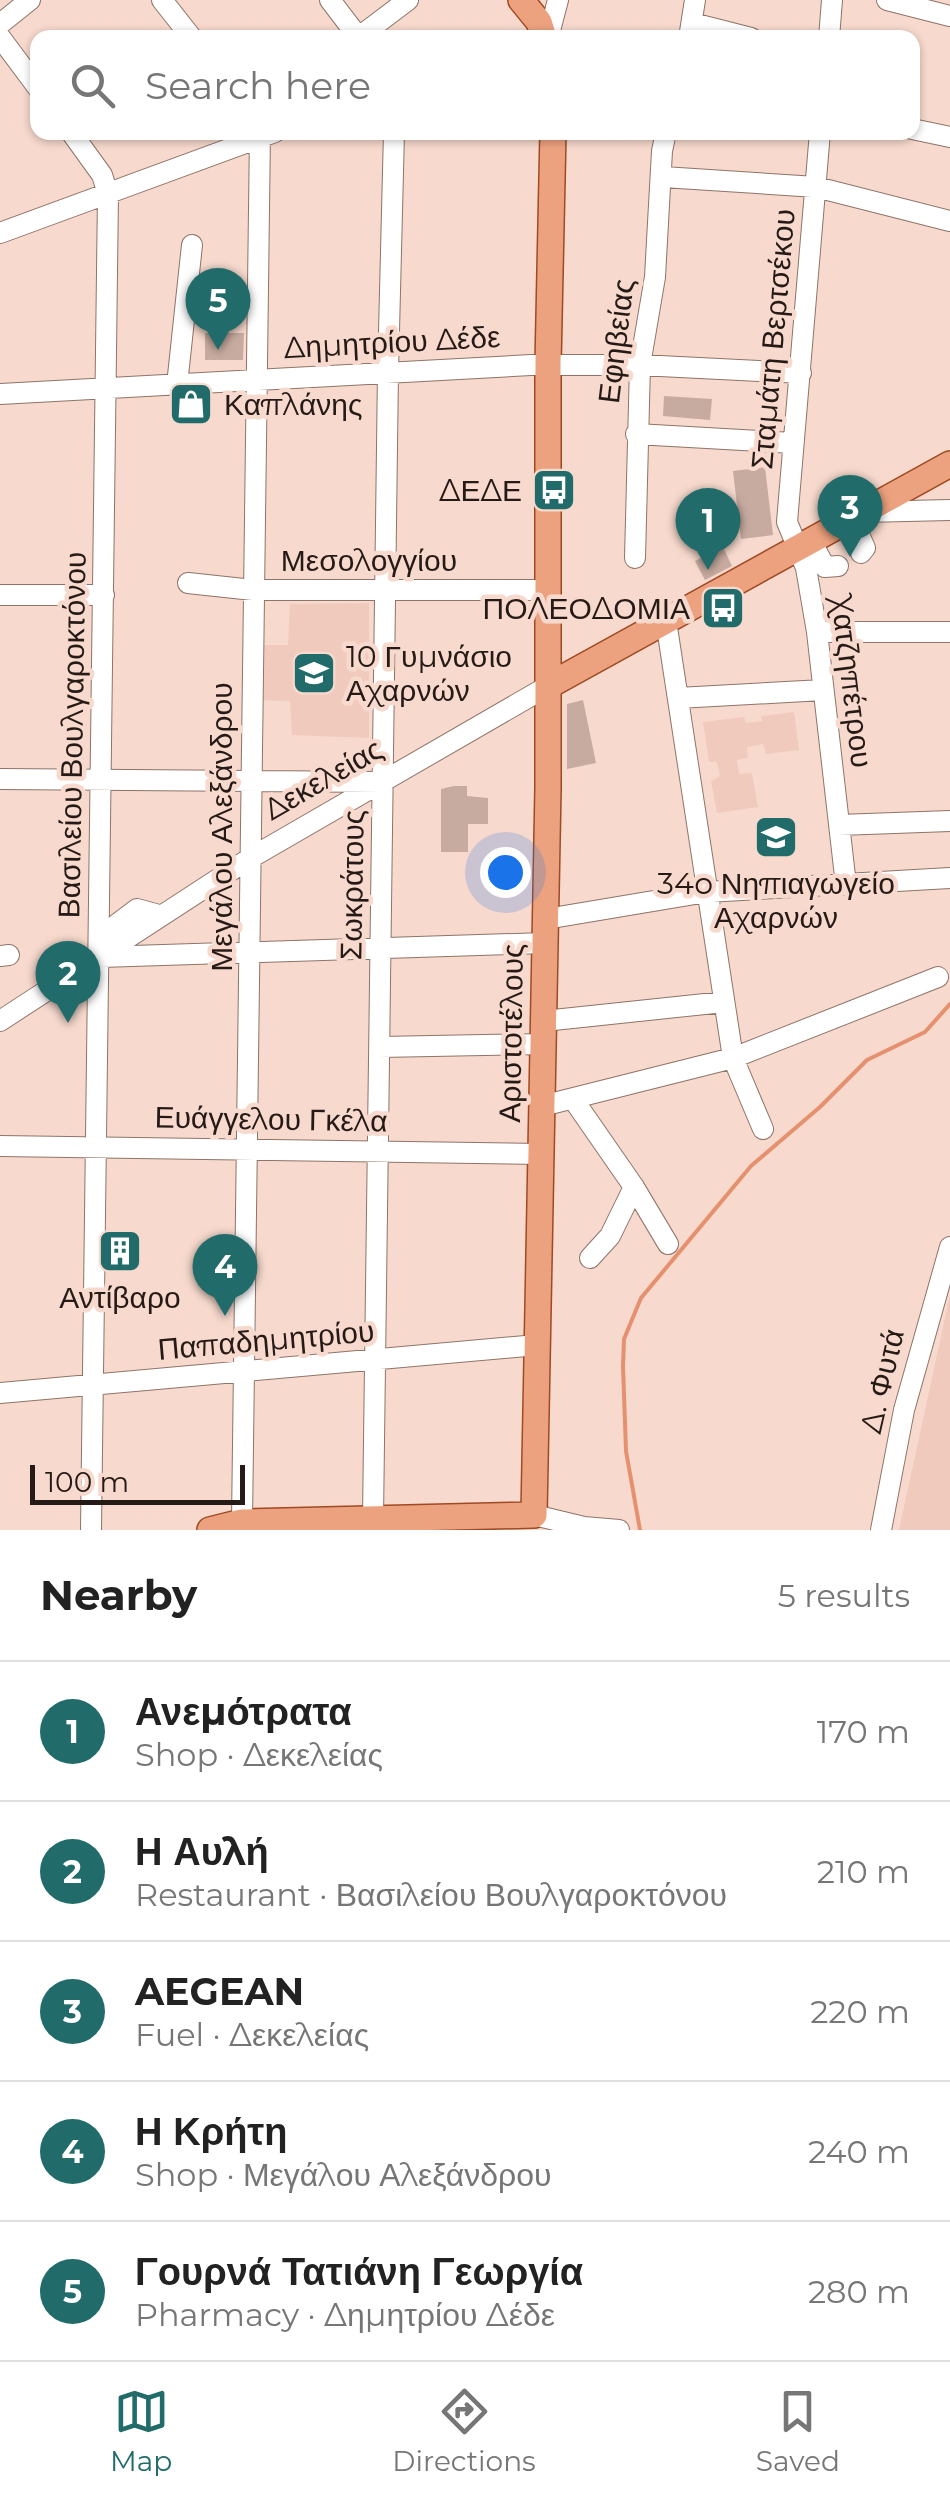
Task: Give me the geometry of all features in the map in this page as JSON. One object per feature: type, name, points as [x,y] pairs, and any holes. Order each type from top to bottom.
[{"type":"main road","points":[[522,0],[543,30]]},
{"type":"main road","name":"Αριστοτέλους","points":[[534,1525],[550,590],[548,364],[553,140]]},
{"type":"main road","name":"Δεκελείας","points":[[548,686],[950,464]]},
{"type":"main road","points":[[210,1530],[373,1518],[534,1525]]},
{"type":"street","points":[[0,24],[30,0]]},
{"type":"street","points":[[162,0],[186,30]]},
{"type":"street","points":[[330,0],[354,30]]},
{"type":"street","points":[[368,30],[408,0]]},
{"type":"street","points":[[549,30],[558,0]]},
{"type":"street","points":[[690,30],[695,0]]},
{"type":"street","points":[[829,30],[832,0]]},
{"type":"street","points":[[888,0],[947,10]]},
{"type":"street","points":[[0,38],[30,77]]},
{"type":"street","points":[[920,131],[950,137]]},
{"type":"street","name":"Βασιλείου Βουλγαροκτόνου","points":[[76,140],[102,175],[108,194],[91,1530]]},
{"type":"street","points":[[0,233],[249,140]]},
{"type":"street","name":"Μεγάλου Αλεξάνδρου","points":[[238,1526],[252,857],[253,590],[265,140]]},
{"type":"street","name":"Σωκράτους","points":[[373,1518],[394,140]]},
{"type":"street","name":"Εφηβείας","points":[[635,558],[640,365],[655,277],[665,140]]},
{"type":"street","name":"Σταμάτη Βερτσέκου","points":[[804,544],[786,522],[819,140]]},
{"type":"street","points":[[663,176],[816,187],[950,220]]},
{"type":"street","points":[[177,385],[192,244]]},
{"type":"street","name":"Δημητρίου Δέδε","points":[[0,394],[548,364],[801,373]]},
{"type":"street","points":[[636,434],[793,443]]},
{"type":"street","points":[[861,552],[866,548],[857,515],[950,510]]},
{"type":"street","points":[[804,544],[825,567],[838,566]]},
{"type":"street","name":"Χατζηπέτρου","points":[[804,544],[818,632],[846,885]]},
{"type":"street","name":"Μεσολογγίου","points":[[188,583],[253,590],[550,590]]},
{"type":"street","points":[[0,595],[104,595]]},
{"type":"street","points":[[666,621],[733,1058],[763,1130]]},
{"type":"street","points":[[818,632],[950,632]]},
{"type":"street","name":"Δεκελείας","points":[[0,1021],[99,957],[117,934],[159,915],[548,686]]},
{"type":"street","points":[[678,698],[823,690]]},
{"type":"street","points":[[0,778],[383,782]]},
{"type":"street","points":[[338,782],[344,804]]},
{"type":"street","points":[[839,825],[950,821]]},
{"type":"street","points":[[99,957],[381,948],[545,931],[707,892],[950,878]]},
{"type":"street","points":[[100,907],[117,934]]},
{"type":"street","points":[[542,1106],[733,1058],[938,978]]},
{"type":"street","points":[[380,1047],[543,1033],[724,1002]]},
{"type":"street","points":[[574,1099],[668,1244]]},
{"type":"street","name":"Ευάγγελου Γκέλα","points":[[0,1146],[541,1154]]},
{"type":"street","points":[[590,1258],[610,1236],[634,1187]]},
{"type":"street","name":"Δ. Φυτά","points":[[881,1530],[904,1410],[950,1247]]},
{"type":"street","name":"Παπαδημητρίου","points":[[0,1393],[538,1345]]},
{"type":"street","points":[[534,1525],[619,1530]]},
{"type":"shaded area","name":"10 Γυμνάσιο Αχαρνών","points":[[369,603],[369,738],[292,735],[290,701],[258,700],[259,645],[288,645],[290,604]]},
{"type":"shaded area","points":[[794,712],[799,750],[766,754],[763,744],[747,747],[748,758],[737,760],[739,774],[752,773],[758,807],[717,813],[711,781],[720,776],[717,762],[709,762],[703,722],[744,717],[746,723],[762,721],[761,716]]},
{"type":"shaded area","name":"34o Νηπιαγωγείο Αχαρνών","points":[[791,817],[795,854],[762,858],[757,821]]},
{"type":"shaded area","points":[[950,1295],[950,1530],[899,1530]]},
{"type":"building","points":[[205,333],[244,333],[243,360],[205,360]]},
{"type":"building","points":[[664,396],[712,399],[710,420],[663,416]]},
{"type":"building","points":[[765,467],[773,535],[741,539],[733,471]]},
{"type":"building","points":[[723,547],[732,566],[705,580],[695,561]]},
{"type":"building","points":[[583,700],[596,763],[567,769],[567,704]]},
{"type":"building","points":[[467,786],[467,796],[488,798],[488,824],[468,824],[468,852],[441,852],[441,789]]},
{"type":"waterway","points":[[640,1530],[626,1451],[623,1366],[624,1339],[641,1298],[751,1166],[867,1060],[925,1032],[950,1004]]},
{"type":"place","name":"Γουρνά Τατιάνη Γεωργία","points":[[218,350]]},
{"type":"place","name":"Καπλάνης","points":[[191,404]]},
{"type":"place","name":"ΔΕΔΕ","points":[[554,490]]},
{"type":"place","name":"AEGEAN","points":[[850,557]]},
{"type":"place","name":"Ανεμότρατα","points":[[708,570]]},
{"type":"place","name":"ΠΟΛΕΟΔΟΜΙΑ","points":[[723,608]]},
{"type":"place","name":"10 Γυμνάσιο Αχαρνών","points":[[314,673]]},
{"type":"place","name":"34o Νηπιαγωγείο Αχαρνών","points":[[776,837]]},
{"type":"place","name":"Η Αυλή","points":[[68,1023]]},
{"type":"place","name":"Αντίβαρο","points":[[120,1251]]},
{"type":"place","name":"Η Κρήτη","points":[[225,1316]]}]
